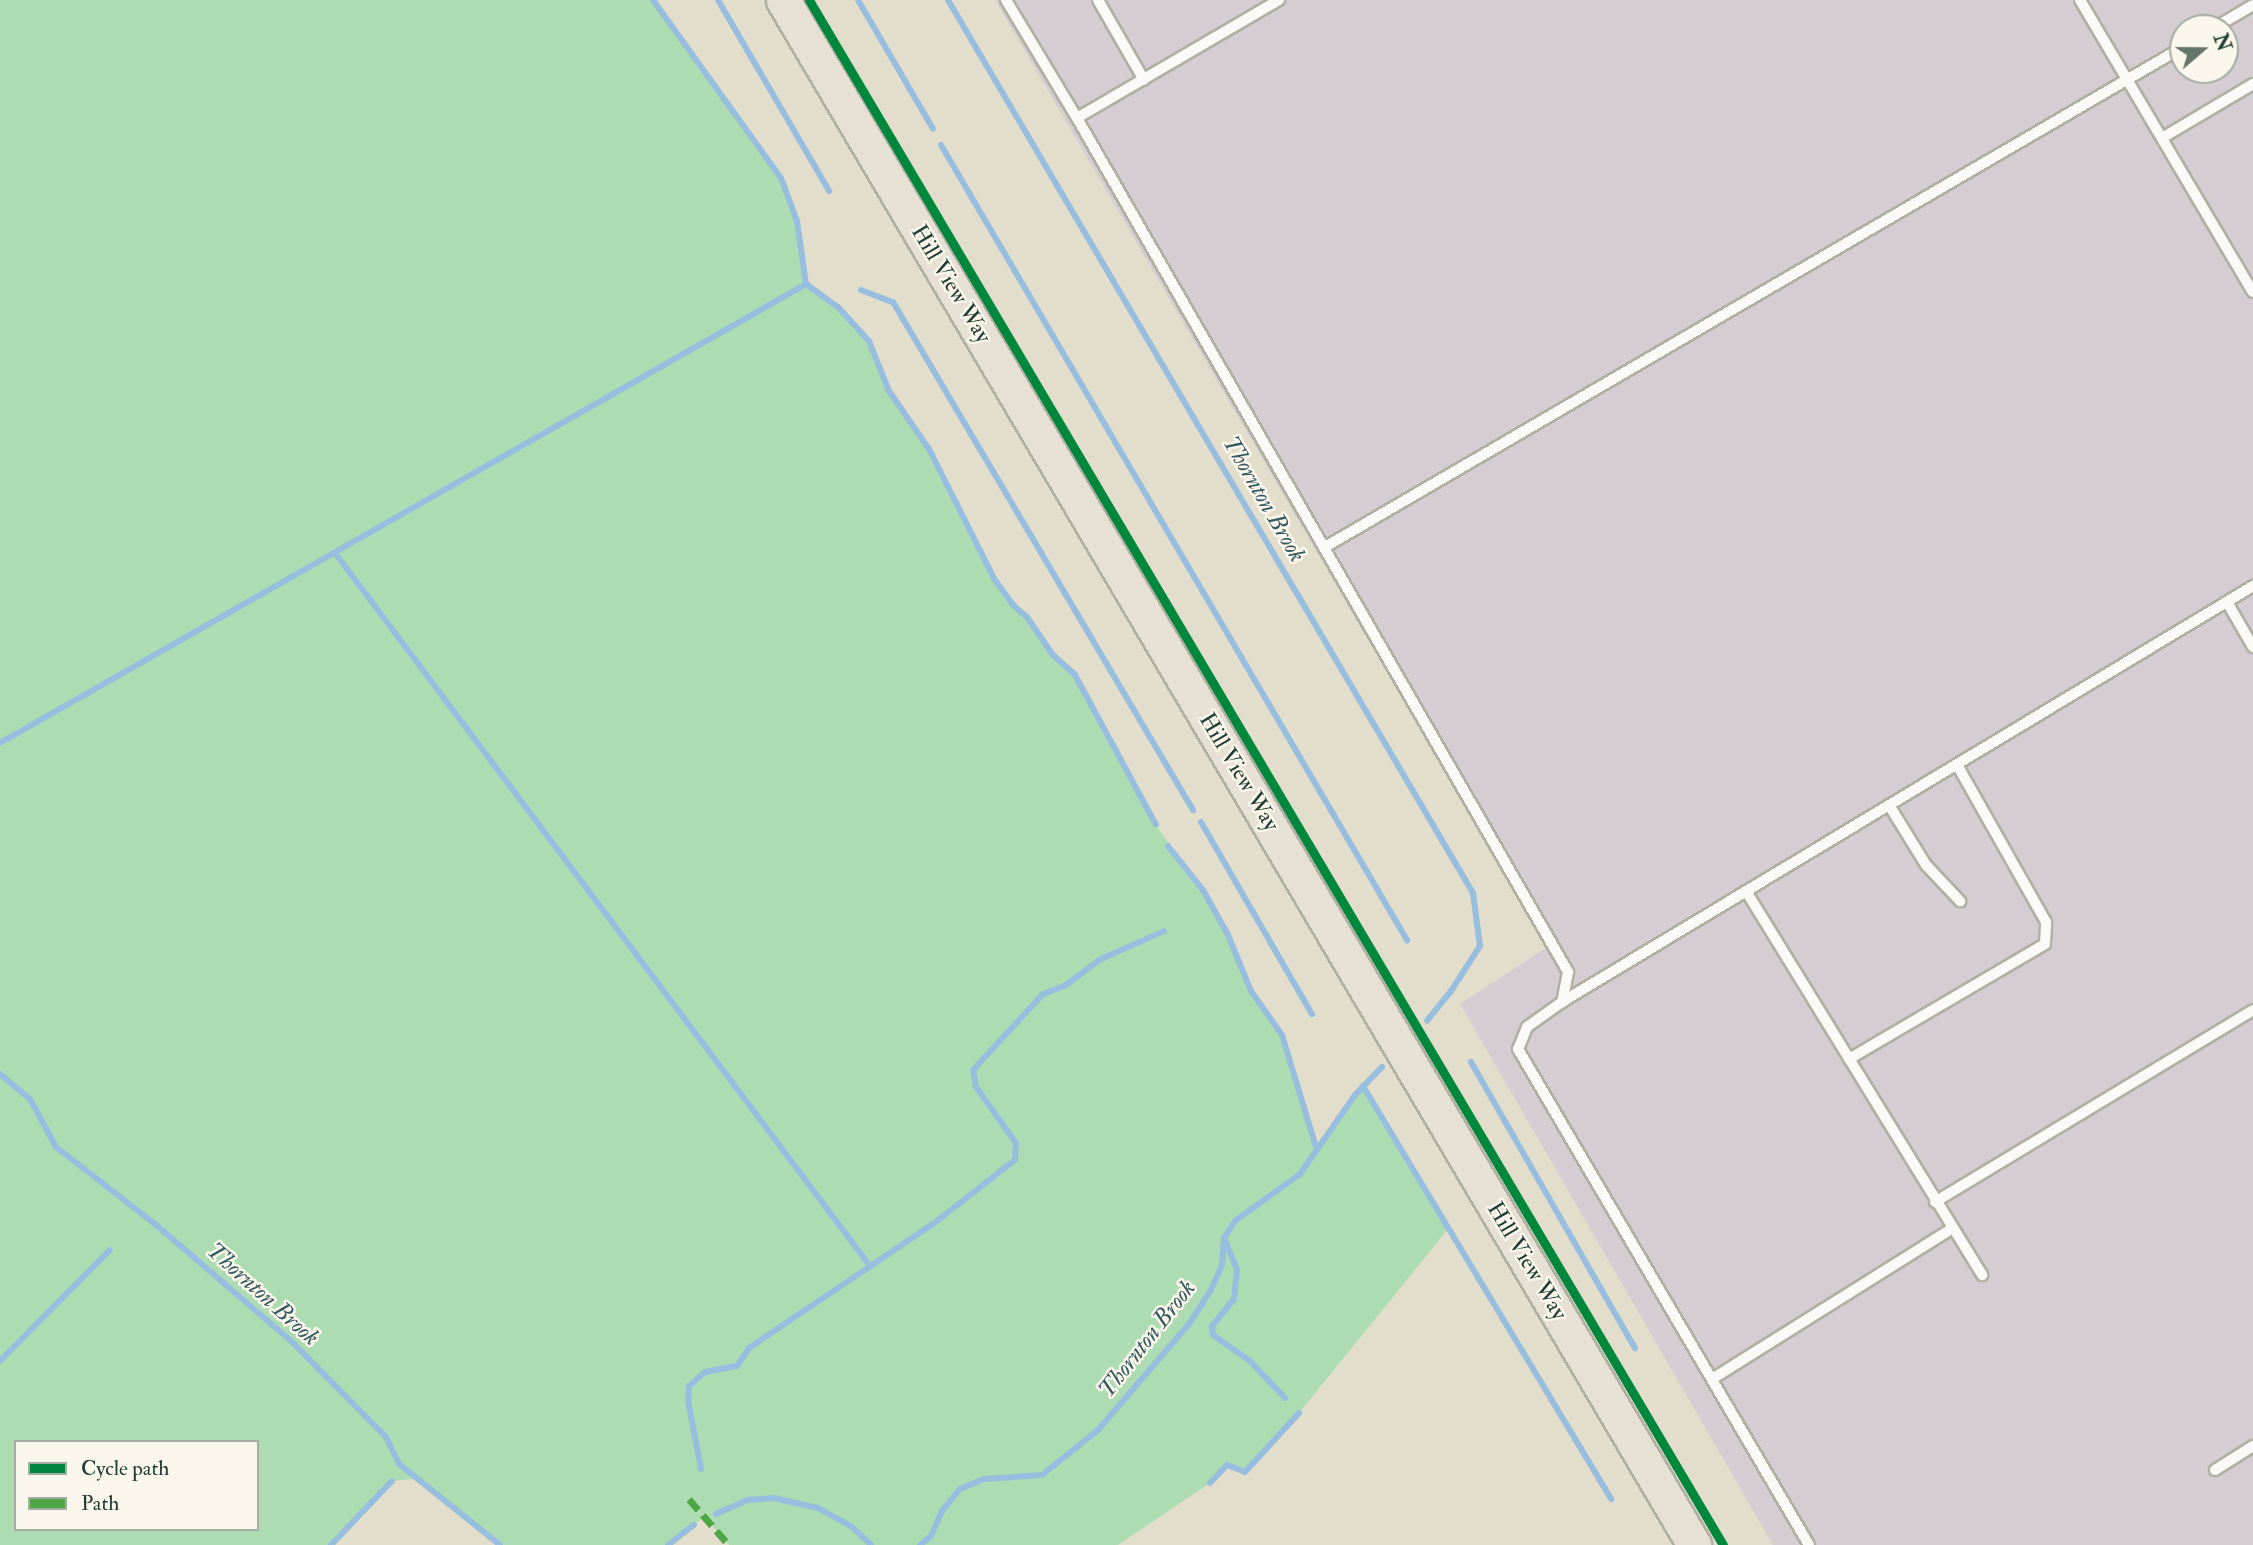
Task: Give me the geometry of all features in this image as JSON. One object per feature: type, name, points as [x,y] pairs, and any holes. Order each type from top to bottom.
[{"type":"main road","name":"Hill View Way","points":[[783,0],[1694,1545]]},
{"type":"lane","points":[[1006,0],[1077,118],[1568,972],[1562,1002]]},
{"type":"lane","points":[[1098,0],[1144,80]]},
{"type":"lane","points":[[1077,118],[1279,0]]},
{"type":"lane","points":[[2080,0],[2253,292]]},
{"type":"lane","points":[[2238,14],[2253,5]]},
{"type":"lane","points":[[1325,547],[2169,55]]},
{"type":"lane","points":[[2161,138],[2253,84]]},
{"type":"lane","points":[[1809,1545],[1518,1049],[1527,1027],[1562,1002],[2253,586]]},
{"type":"lane","points":[[2227,602],[2253,647]]},
{"type":"lane","points":[[1849,1059],[2045,944],[2046,922],[1957,765]]},
{"type":"lane","points":[[1889,805],[1926,865],[1960,901]]},
{"type":"lane","points":[[1746,891],[1951,1229],[1982,1275]]},
{"type":"lane","points":[[1935,1202],[2253,1010]]},
{"type":"lane","points":[[1712,1379],[1951,1229]]},
{"type":"lane","points":[[2215,1470],[2253,1446]]},
{"type":"shaded area","points":[[995,0],[2253,0],[2253,1545],[1773,1545],[1460,1004],[1547,947]]},
{"type":"green space","points":[[0,0],[653,0],[781,178],[797,221],[806,284],[838,307],[869,341],[889,391],[929,449],[995,580],[1013,605],[1027,617],[1053,655],[1075,675],[1156,825],[1215,910],[1251,991],[1282,1035],[1317,1149],[1363,1086],[1448,1229],[1299,1413],[1245,1472],[1227,1465],[1210,1483],[1118,1545],[729,1545],[704,1517],[668,1545],[500,1545],[416,1479],[392,1481],[331,1545],[0,1545]]},
{"type":"waterway","points":[[653,0],[781,178],[797,221],[806,284]]},
{"type":"waterway","points":[[718,0],[829,191]]},
{"type":"waterway","points":[[858,0],[933,129]]},
{"type":"waterway","name":"Thornton Brook","points":[[948,0],[1473,893],[1480,946],[1451,991],[1427,1021]]},
{"type":"waterway","points":[[941,145],[1407,940]]},
{"type":"waterway","points":[[0,743],[806,284],[838,307],[869,341],[889,391],[929,449],[995,580],[1013,605],[1027,617],[1053,655],[1075,675],[1156,825]]},
{"type":"waterway","points":[[861,290],[893,302],[1193,810]]},
{"type":"waterway","points":[[335,553],[870,1266]]},
{"type":"waterway","points":[[1201,822],[1312,1014]]},
{"type":"waterway","points":[[1168,846],[1203,890],[1228,935],[1251,991],[1282,1035],[1317,1150]]},
{"type":"waterway","points":[[701,1469],[688,1400],[689,1386],[705,1372],[737,1366],[749,1348],[933,1224],[1015,1160],[1016,1143],[976,1087],[973,1070],[1043,994],[1066,985],[1099,960],[1164,931]]},
{"type":"waterway","points":[[1471,1062],[1635,1348]]},
{"type":"waterway","name":"Thornton Brook","points":[[920,1545],[931,1536],[942,1511],[960,1489],[984,1479],[1042,1475],[1098,1430],[1189,1324],[1211,1290],[1222,1265],[1224,1238],[1235,1221],[1300,1174],[1355,1095],[1382,1067]]},
{"type":"waterway","name":"Thornton Brook","points":[[0,1074],[30,1099],[56,1147],[155,1224],[292,1342],[386,1437],[399,1464],[500,1545]]},
{"type":"waterway","points":[[1363,1086],[1611,1499]]},
{"type":"waterway","points":[[1225,1240],[1237,1270],[1234,1299],[1212,1326],[1213,1335],[1250,1361],[1285,1398]]},
{"type":"waterway","points":[[0,1361],[110,1250]]},
{"type":"waterway","points":[[1210,1483],[1227,1465],[1245,1472],[1299,1413]]},
{"type":"waterway","points":[[331,1545],[392,1481]]},
{"type":"waterway","name":"Thornton Brook","points":[[716,1514],[748,1500],[774,1498],[818,1508],[852,1527],[871,1545]]},
{"type":"waterway","name":"Thornton Brook","points":[[668,1545],[694,1525]]},
{"type":"marked path","points":[[689,1499],[729,1545]]},
{"type":"cycle path","points":[[809,0],[1723,1545]]}]
